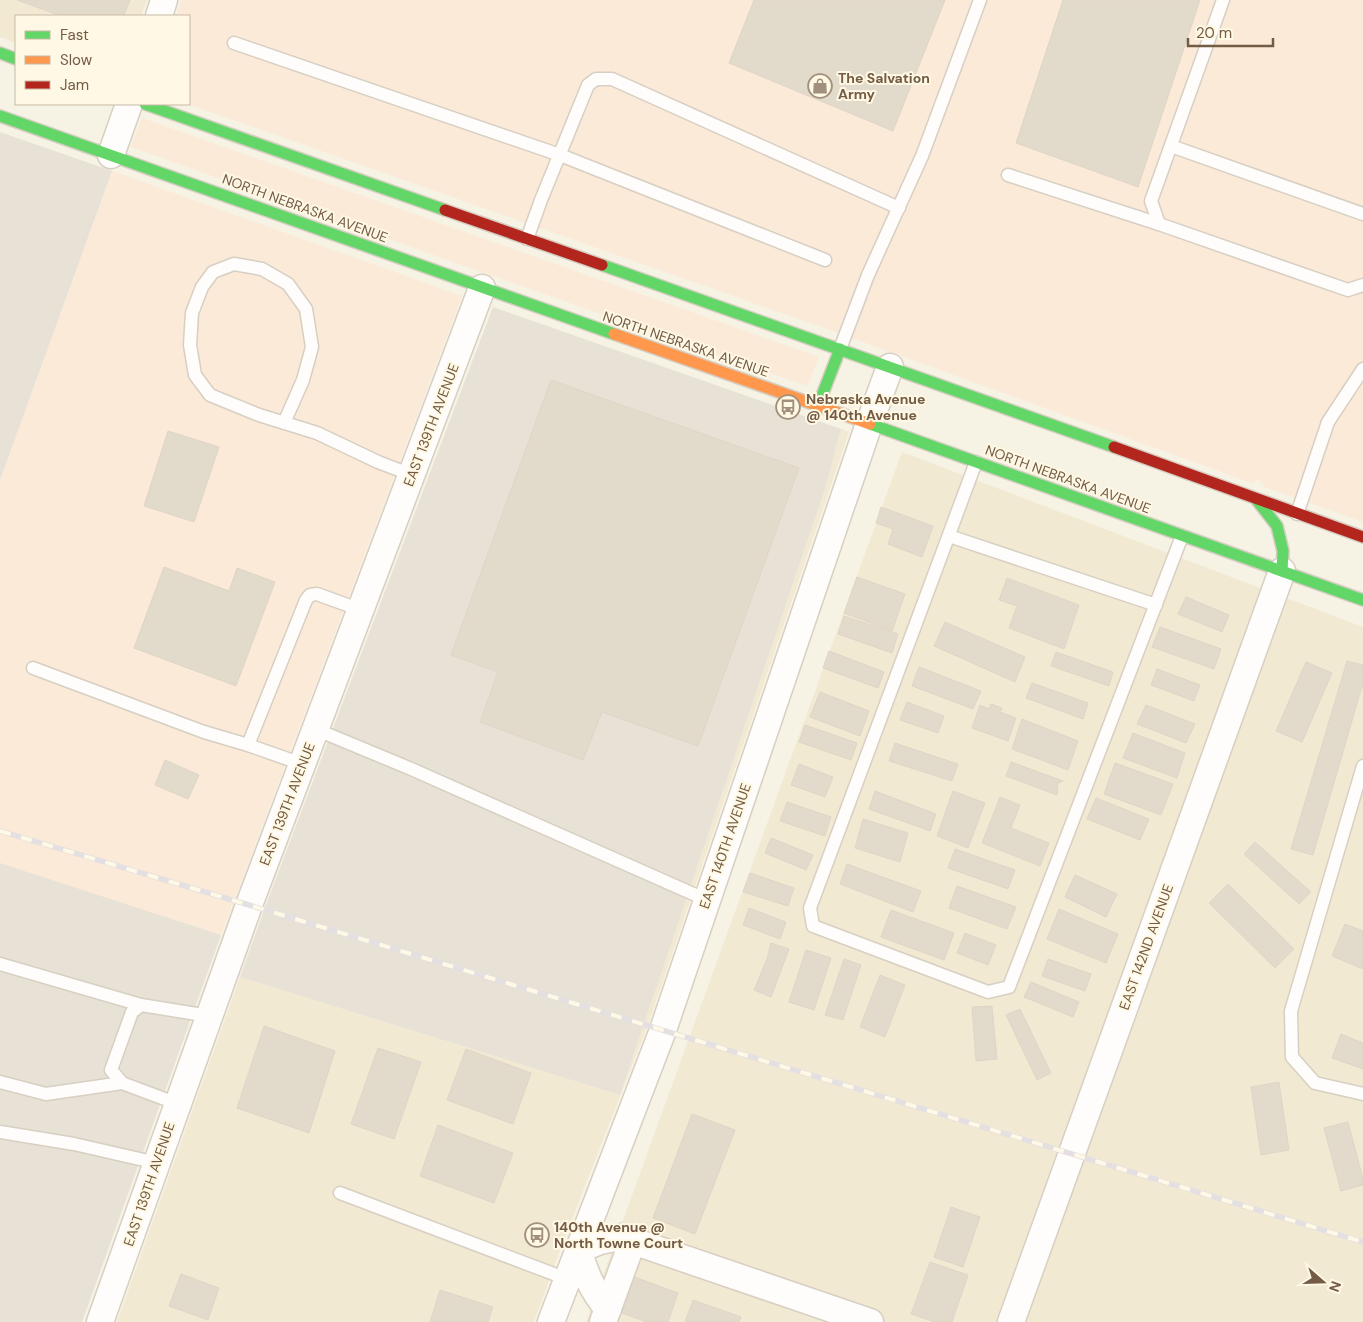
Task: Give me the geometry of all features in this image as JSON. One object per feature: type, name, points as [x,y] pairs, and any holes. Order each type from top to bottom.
[{"type":"main road","points":[[0,53],[15,58]]},
{"type":"main road","points":[[148,105],[840,349],[1363,537]]},
{"type":"main road","name":"NORTH NEBRASKA AVENUE","points":[[0,116],[1363,600]]},
{"type":"main road","points":[[818,406],[840,349]]},
{"type":"main road","points":[[1256,499],[1277,526],[1284,551],[1282,572]]},
{"type":"street","points":[[159,15],[164,0]]},
{"type":"street","points":[[111,155],[130,105]]},
{"type":"street","name":"EAST 139TH AVENUE","points":[[100,1322],[249,905],[482,288]]},
{"type":"street","name":"EAST 140TH AVENUE","points":[[551,1322],[663,1030],[890,367]]},
{"type":"street","name":"EAST 142ND AVENUE","points":[[1011,1322],[1282,572]]},
{"type":"street","points":[[606,1315],[587,1278],[578,1250],[621,1237],[870,1322]]},
{"type":"street","points":[[606,1315],[633,1240]]},
{"type":"lane","points":[[840,349],[868,275],[922,156],[980,0]]},
{"type":"lane","points":[[1160,224],[1151,200],[1223,0]]},
{"type":"lane","points":[[234,43],[560,155],[825,260]]},
{"type":"lane","points":[[527,239],[588,86],[596,79],[612,79],[899,208]]},
{"type":"lane","points":[[1171,146],[1363,214]]},
{"type":"lane","points":[[1008,175],[1160,224],[1348,290],[1363,285]]},
{"type":"lane","points":[[284,423],[304,380],[312,346],[306,309],[288,284],[262,269],[234,264],[213,272],[202,287],[192,313],[190,345],[195,375],[210,395],[259,415],[316,434],[412,475]]},
{"type":"lane","points":[[1297,514],[1328,422],[1363,369]]},
{"type":"lane","points":[[976,462],[810,908],[812,926],[988,992],[1009,987],[1182,536]]},
{"type":"lane","points":[[949,536],[1156,605]]},
{"type":"lane","points":[[248,744],[306,600],[310,595],[317,594],[360,610]]},
{"type":"lane","points":[[34,668],[204,732],[248,744],[302,764]]},
{"type":"lane","points":[[315,729],[418,772],[707,900]]},
{"type":"lane","points":[[1363,766],[1291,1011],[1292,1057],[1315,1082],[1363,1094]]},
{"type":"lane","points":[[0,964],[141,1004],[209,1016]]},
{"type":"lane","points":[[122,1083],[111,1070],[132,1012],[141,1004]]},
{"type":"lane","points":[[0,1082],[46,1094],[122,1083],[178,1104]]},
{"type":"lane","points":[[0,1132],[74,1144],[157,1163]]},
{"type":"lane","points":[[340,1193],[567,1278]]},
{"type":"shaded area","points":[[0,0],[147,0],[141,15],[15,15],[15,43],[0,37]]},
{"type":"shaded area","points":[[182,0],[1363,0],[1363,522],[1265,487],[1258,479],[1252,483],[830,330],[190,105],[190,15],[176,15]]},
{"type":"shaded area","points":[[142,118],[819,357],[807,386],[487,274],[131,147]]},
{"type":"shaded area","points":[[0,132],[112,171],[0,480]]},
{"type":"shaded area","points":[[112,171],[462,296],[221,935],[0,863],[0,480]]},
{"type":"shaded area","points":[[493,307],[841,429],[825,489],[620,1095],[240,977]]},
{"type":"shaded area","points":[[841,429],[849,432],[648,1025],[565,1237],[558,1239],[556,1242],[560,1250],[534,1322],[117,1322],[240,977],[620,1095],[825,489]]},
{"type":"shaded area","points":[[902,452],[1363,627],[1363,1322],[586,1322]]},
{"type":"shaded area","points":[[0,863],[221,935],[82,1322],[0,1322]]},
{"type":"building","points":[[17,0],[130,0],[124,15],[58,15]]},
{"type":"building","points":[[754,0],[945,0],[893,131],[729,63]]},
{"type":"building","points":[[1063,0],[1200,0],[1138,187],[1016,143]]},
{"type":"building","points":[[551,380],[799,468],[698,746],[602,712],[583,760],[480,722],[498,672],[451,655]]},
{"type":"building","points":[[168,431],[219,447],[194,522],[144,506]]},
{"type":"building","points":[[881,507],[933,526],[922,557],[888,544],[893,529],[876,523]]},
{"type":"building","points":[[164,567],[229,591],[237,568],[275,582],[236,686],[134,648]]},
{"type":"building","points":[[857,577],[905,594],[892,631],[844,613]]},
{"type":"building","points":[[1007,578],[1079,605],[1064,649],[1009,628],[1017,606],[999,600]]},
{"type":"building","points":[[1186,597],[1229,615],[1222,632],[1178,614]]},
{"type":"building","points":[[844,616],[898,634],[892,653],[838,634]]},
{"type":"building","points":[[945,622],[1025,657],[1015,682],[934,646]]},
{"type":"building","points":[[1160,627],[1221,649],[1214,669],[1152,647]]},
{"type":"building","points":[[829,651],[884,672],[878,688],[823,668]]},
{"type":"building","points":[[1056,652],[1113,672],[1109,686],[1051,666]]},
{"type":"building","points":[[1347,661],[1363,665],[1363,683],[1313,855],[1291,849]]},
{"type":"building","points":[[1306,662],[1332,673],[1302,742],[1276,731]]},
{"type":"building","points":[[919,667],[981,691],[973,709],[912,686]]},
{"type":"building","points":[[1157,669],[1200,685],[1194,701],[1151,685]]},
{"type":"building","points":[[1032,683],[1088,703],[1083,719],[1026,698]]},
{"type":"building","points":[[820,692],[869,711],[860,736],[810,717]]},
{"type":"building","points":[[907,702],[944,716],[938,733],[900,720]]},
{"type":"building","points":[[991,704],[1002,708],[1000,712],[1016,718],[1008,741],[972,728],[980,705],[989,709]]},
{"type":"building","points":[[1146,705],[1195,724],[1186,743],[1137,724]]},
{"type":"building","points":[[1022,719],[1078,741],[1068,770],[1012,749]]},
{"type":"building","points":[[805,725],[857,743],[851,760],[799,742]]},
{"type":"building","points":[[1133,733],[1185,753],[1177,778],[1123,758]]},
{"type":"building","points":[[895,743],[958,764],[952,781],[889,761]]},
{"type":"building","points":[[165,760],[199,775],[188,799],[155,785]]},
{"type":"building","points":[[1011,762],[1063,781],[1058,783],[1057,795],[1006,776]]},
{"type":"building","points":[[1115,763],[1173,784],[1161,815],[1104,794]]},
{"type":"building","points":[[799,764],[833,777],[825,797],[791,785]]},
{"type":"building","points":[[875,791],[936,814],[930,831],[869,809]]},
{"type":"building","points":[[953,791],[985,803],[968,848],[937,836]]},
{"type":"building","points":[[1000,797],[1020,805],[1011,828],[1049,843],[1040,866],[982,843]]},
{"type":"building","points":[[1096,798],[1149,819],[1140,840],[1087,819]]},
{"type":"building","points":[[787,802],[831,817],[825,836],[780,821]]},
{"type":"building","points":[[863,819],[908,833],[900,862],[855,848]]},
{"type":"building","points":[[771,838],[813,855],[806,870],[765,853]]},
{"type":"building","points":[[1255,842],[1311,892],[1299,904],[1244,854]]},
{"type":"building","points":[[955,849],[1015,870],[1008,889],[948,868]]},
{"type":"building","points":[[847,864],[921,891],[913,912],[840,884]]},
{"type":"building","points":[[750,873],[794,888],[788,906],[743,892]]},
{"type":"building","points":[[1075,875],[1117,894],[1106,917],[1065,897]]},
{"type":"building","points":[[1228,884],[1294,949],[1275,968],[1209,903]]},
{"type":"building","points":[[957,886],[1016,907],[1007,929],[949,908]]},
{"type":"building","points":[[749,908],[786,922],[780,939],[743,925]]},
{"type":"building","points":[[1059,909],[1118,934],[1106,963],[1047,939]]},
{"type":"building","points":[[891,910],[954,933],[944,960],[881,937]]},
{"type":"building","points":[[1345,924],[1363,931],[1363,969],[1332,956]]},
{"type":"building","points":[[965,933],[996,945],[988,965],[957,953]]},
{"type":"building","points":[[771,943],[789,949],[771,997],[754,990],[767,959]]},
{"type":"building","points":[[806,950],[831,958],[814,1010],[789,1002]]},
{"type":"building","points":[[844,959],[861,965],[843,1020],[825,1015]]},
{"type":"building","points":[[1048,959],[1091,974],[1085,991],[1042,976]]},
{"type":"building","points":[[880,975],[905,985],[885,1037],[860,1027]]},
{"type":"building","points":[[1031,982],[1079,1002],[1073,1017],[1024,997]]},
{"type":"building","points":[[992,1006],[997,1059],[976,1061],[972,1007]]},
{"type":"building","points":[[1020,1009],[1051,1073],[1037,1080],[1006,1015]]},
{"type":"building","points":[[264,1026],[335,1051],[309,1133],[237,1108]]},
{"type":"building","points":[[1341,1034],[1363,1043],[1363,1069],[1332,1058]]},
{"type":"building","points":[[378,1048],[421,1062],[394,1139],[351,1124]]},
{"type":"building","points":[[466,1049],[531,1073],[513,1124],[447,1100]]},
{"type":"building","points":[[1279,1082],[1289,1150],[1261,1155],[1251,1087]]},
{"type":"building","points":[[692,1114],[735,1130],[695,1234],[653,1218]]},
{"type":"building","points":[[1348,1122],[1363,1185],[1341,1191],[1324,1128]]},
{"type":"building","points":[[438,1125],[513,1153],[494,1203],[420,1176]]},
{"type":"building","points":[[951,1207],[980,1217],[963,1267],[934,1257]]},
{"type":"building","points":[[930,1262],[968,1275],[952,1322],[935,1322],[911,1314]]},
{"type":"building","points":[[181,1274],[219,1288],[208,1320],[169,1306]]},
{"type":"building","points":[[629,1275],[678,1293],[668,1322],[647,1322],[616,1311]]},
{"type":"building","points":[[440,1290],[493,1307],[488,1322],[430,1322]]},
{"type":"building","points":[[693,1300],[741,1317],[739,1322],[685,1322]]},
{"type":"railway","points":[[0,831],[1363,1242]]},
{"type":"traffic: fast","points":[[0,53],[15,59]]},
{"type":"traffic: fast","points":[[148,105],[445,210]]},
{"type":"traffic: fast","points":[[0,116],[614,334]]},
{"type":"traffic: fast","points":[[602,265],[1114,447]]},
{"type":"traffic: fast","points":[[818,406],[840,349]]},
{"type":"traffic: fast","points":[[870,424],[1363,600]]},
{"type":"traffic: fast","points":[[1256,499],[1277,526],[1283,551],[1282,571]]},
{"type":"traffic: slow","points":[[614,334],[870,424]]},
{"type":"traffic: jam","points":[[445,210],[602,265]]},
{"type":"traffic: jam","points":[[1114,447],[1363,537]]},
{"type":"place","name":"The Salvation Army","points":[[820,86]]},
{"type":"place","name":"Nebraska Avenue @ 140th Avenue","points":[[788,407]]},
{"type":"place","name":"140th Avenue @ North Towne Court","points":[[537,1235]]}]
